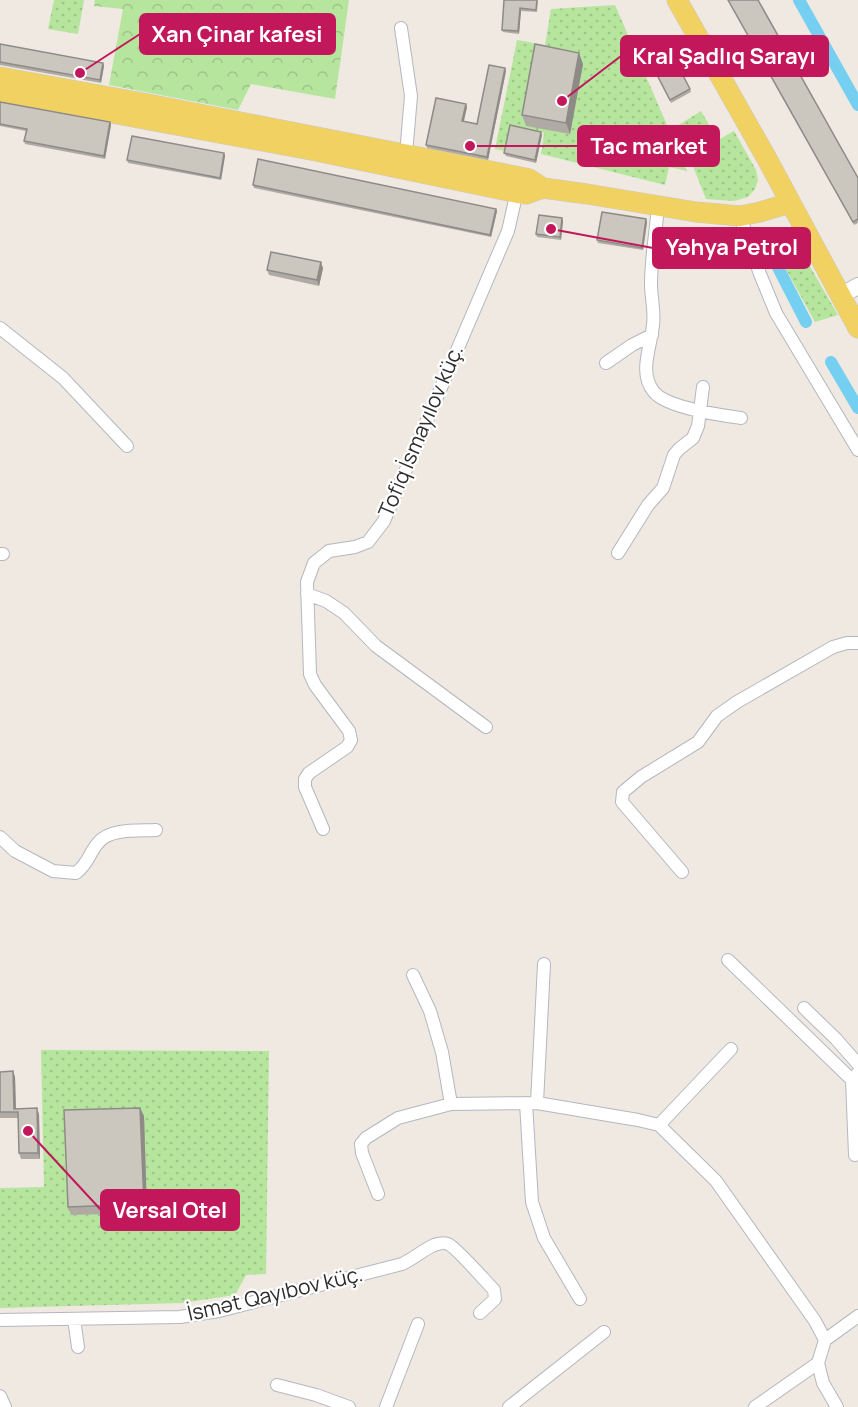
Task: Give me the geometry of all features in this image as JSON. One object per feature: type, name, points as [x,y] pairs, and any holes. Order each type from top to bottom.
[{"type":"main road","points":[[677,0],[761,148],[858,328]]},
{"type":"main road","points":[[0,77],[406,154],[519,185]]},
{"type":"main road","points":[[0,92],[311,150],[519,185],[529,179],[543,188],[696,212],[740,216],[790,203]]},
{"type":"street","points":[[401,28],[411,96],[406,154]]},
{"type":"street","name":"Tofiq İsmayılov küç.","points":[[322,829],[304,787],[305,779],[309,773],[347,747],[351,740],[350,731],[310,674],[307,582],[314,563],[329,552],[368,542],[384,521],[508,231],[519,185]]},
{"type":"street","points":[[658,206],[651,282],[654,324],[646,364],[646,379],[654,393],[668,401],[700,411],[741,418]]},
{"type":"street","points":[[740,216],[759,274],[776,313],[858,450]]},
{"type":"street","points":[[840,296],[858,286]]},
{"type":"street","points":[[0,328],[63,378],[127,446]]},
{"type":"street","points":[[606,363],[632,345],[652,335]]},
{"type":"street","points":[[618,554],[648,506],[663,488],[674,455],[693,438],[698,426],[703,387]]},
{"type":"street","points":[[307,594],[326,601],[344,613],[376,646],[486,727]]},
{"type":"street","points":[[682,872],[622,802],[623,792],[641,777],[698,742],[717,716],[736,702],[833,647],[858,643]]},
{"type":"street","points":[[0,837],[15,851],[53,870],[76,873],[85,867],[98,841],[115,832],[156,830]]},
{"type":"street","points":[[728,960],[855,1077],[855,1155]]},
{"type":"street","points":[[544,964],[532,1103],[532,1202],[544,1238],[580,1299]]},
{"type":"street","points":[[413,975],[430,1011],[442,1052],[452,1104]]},
{"type":"street","points":[[804,1008],[836,1039],[858,1065]]},
{"type":"street","points":[[659,1125],[731,1049]]},
{"type":"street","points":[[378,1194],[362,1153],[361,1144],[366,1138],[398,1118],[452,1104],[532,1103],[615,1115],[659,1125],[717,1181],[803,1302],[825,1340]]},
{"type":"street","name":"İsmət Qayıbov küç.","points":[[0,1320],[180,1317],[219,1311],[402,1264],[434,1245],[442,1243],[448,1244],[456,1251],[494,1290],[495,1299],[480,1313]]},
{"type":"street","points":[[837,1407],[823,1383],[818,1363],[825,1340],[858,1316]]},
{"type":"street","points":[[74,1318],[78,1347]]},
{"type":"street","points":[[386,1407],[418,1324]]},
{"type":"street","points":[[509,1407],[604,1332]]},
{"type":"street","points":[[755,1407],[818,1363]]},
{"type":"street","points":[[277,1385],[316,1395],[349,1407]]},
{"type":"street","points":[[0,1396],[5,1407]]},
{"type":"green space","points":[[54,0],[84,0],[78,34],[48,29]]},
{"type":"green space","points":[[95,0],[349,0],[335,99],[251,84],[238,110],[109,85],[123,9],[94,6]]},
{"type":"green space","points":[[615,5],[687,171],[669,167],[665,185],[541,154],[544,133],[511,126],[505,151],[495,149],[517,40],[545,45],[551,9]]},
{"type":"green space","points":[[701,111],[718,140],[734,131],[756,170],[758,180],[755,189],[748,197],[734,201],[706,199],[677,126]]},
{"type":"green space","points":[[753,230],[779,237],[801,251],[838,315],[815,322],[771,242],[758,243]]},
{"type":"green space","points":[[41,1050],[269,1051],[266,1274],[246,1275],[235,1295],[182,1303],[0,1308],[0,1188],[44,1187]]},
{"type":"building","points":[[504,0],[537,0],[536,10],[520,8],[518,31],[502,30]]},
{"type":"building","points":[[728,0],[758,0],[858,178],[858,219],[853,222]]},
{"type":"building","points":[[0,44],[103,63],[100,80],[0,62]]},
{"type":"building","points":[[535,44],[579,53],[566,123],[522,115]]},
{"type":"building","points":[[675,60],[690,89],[670,100],[655,71]]},
{"type":"building","points":[[489,65],[505,68],[487,157],[426,145],[436,98],[466,104],[462,121],[477,124]]},
{"type":"building","points":[[0,102],[110,122],[104,156],[24,141],[27,129],[0,124]]},
{"type":"building","points":[[510,125],[541,132],[535,160],[504,153]]},
{"type":"building","points":[[132,136],[224,153],[220,178],[127,160]]},
{"type":"building","points":[[258,159],[496,209],[490,235],[253,185]]},
{"type":"building","points":[[602,212],[646,219],[642,248],[597,240]]},
{"type":"building","points":[[539,215],[562,218],[560,237],[536,234]]},
{"type":"building","points":[[271,252],[321,262],[317,280],[267,270]]},
{"type":"building","points":[[13,1071],[14,1109],[37,1108],[38,1153],[19,1153],[18,1112],[0,1112],[0,1072]]},
{"type":"building","points":[[140,1108],[144,1204],[68,1207],[64,1110]]},
{"type":"waterway","points":[[799,0],[858,105]]},
{"type":"waterway","points":[[768,248],[806,322]]},
{"type":"waterway","points":[[831,362],[858,408]]},
{"type":"place","name":"Xan Çinar kafesi","points":[[80,73]]},
{"type":"place","name":"Kral Şadlıq Sarayı","points":[[562,101]]},
{"type":"place","name":"Tac market","points":[[470,146]]},
{"type":"place","name":"Yəhya Petrol","points":[[551,229]]},
{"type":"place","name":"Versal Otel","points":[[28,1131]]}]
